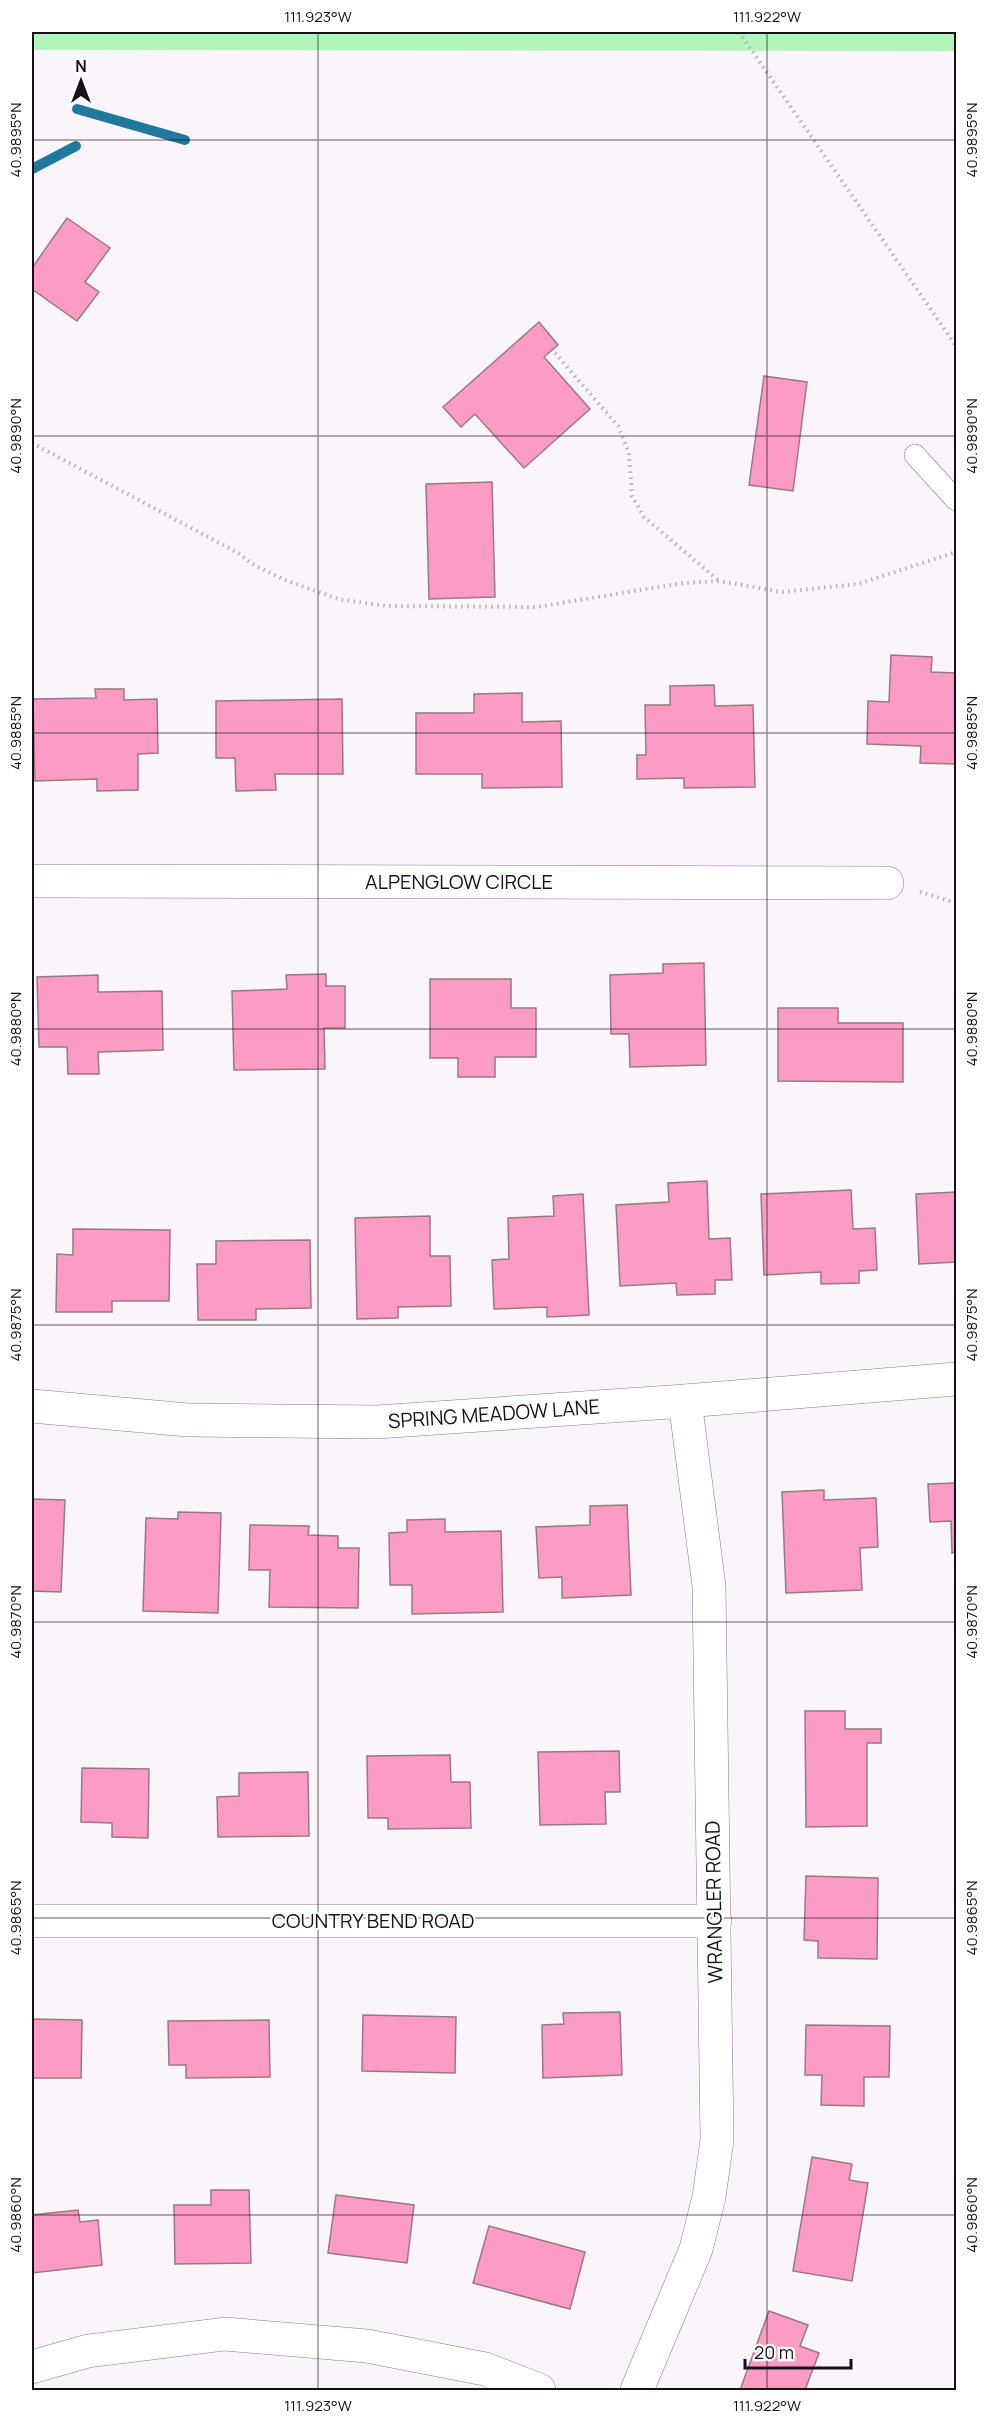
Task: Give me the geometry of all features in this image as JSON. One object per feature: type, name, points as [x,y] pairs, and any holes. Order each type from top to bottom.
[{"type":"street","name":"ALPENGLOW CIRCLE","points":[[32,881],[887,883]]},
{"type":"street","name":"SPRING MEADOW LANE","points":[[32,1406],[188,1420],[376,1422],[685,1401],[957,1379]]},
{"type":"street","name":"WRANGLER ROAD","points":[[637,2391],[696,2248],[709,2197],[717,2140],[709,1586],[685,1401]]},
{"type":"street","name":"COUNTRY BEND ROAD","points":[[32,1921],[715,1921]]},
{"type":"street","points":[[32,2367],[88,2350],[225,2334],[367,2346],[485,2370],[539,2391]]},
{"type":"lane","points":[[915,455],[957,500]]},
{"type":"path","points":[[739,32],[957,346]]},
{"type":"path","points":[[555,353],[618,426],[628,453],[632,496],[644,517],[719,581]]},
{"type":"path","points":[[32,443],[285,580],[338,599],[386,606],[537,607],[683,583],[719,581],[782,592],[858,584],[957,552]]},
{"type":"green space","points":[[32,32],[956,32],[956,51],[32,50]]},
{"type":"building","points":[[67,218],[110,248],[85,282],[99,292],[77,321],[32,289],[32,268]]},
{"type":"building","points":[[539,322],[558,345],[544,357],[590,409],[524,468],[475,414],[461,427],[443,407]]},
{"type":"building","points":[[764,376],[807,382],[793,491],[749,485]]},
{"type":"building","points":[[492,482],[495,597],[429,599],[426,484]]},
{"type":"building","points":[[891,655],[932,657],[931,672],[956,673],[955,764],[920,763],[921,746],[867,744],[868,701],[889,702]]},
{"type":"building","points":[[714,685],[715,706],[753,705],[755,787],[684,788],[684,778],[637,779],[637,755],[646,755],[645,705],[670,705],[670,686]]},
{"type":"building","points":[[95,689],[124,689],[124,700],[157,699],[158,753],[138,754],[138,790],[97,791],[97,779],[35,781],[33,699],[96,698]]},
{"type":"building","points":[[522,693],[522,722],[561,721],[562,787],[482,788],[482,774],[416,774],[416,713],[474,713],[474,694]]},
{"type":"building","points":[[342,699],[343,774],[275,774],[276,790],[236,791],[235,758],[216,758],[216,701]]},
{"type":"building","points":[[704,963],[706,1065],[630,1067],[629,1034],[611,1034],[610,975],[663,973],[663,964]]},
{"type":"building","points":[[326,974],[326,986],[345,986],[345,1028],[324,1028],[325,1069],[234,1070],[232,991],[287,989],[286,975]]},
{"type":"building","points":[[98,975],[98,992],[162,991],[163,1050],[98,1052],[99,1074],[68,1074],[67,1047],[39,1047],[37,977]]},
{"type":"building","points":[[430,979],[511,979],[511,1008],[536,1008],[536,1057],[495,1057],[495,1077],[458,1077],[458,1058],[430,1058]]},
{"type":"building","points":[[778,1008],[838,1008],[838,1023],[903,1023],[903,1082],[778,1081]]},
{"type":"building","points":[[707,1181],[709,1239],[730,1238],[732,1280],[715,1280],[715,1294],[677,1295],[676,1283],[620,1286],[616,1205],[669,1202],[668,1183]]},
{"type":"building","points":[[851,1190],[853,1229],[875,1228],[877,1270],[859,1271],[859,1283],[821,1284],[821,1272],[764,1275],[761,1194]]},
{"type":"building","points":[[956,1192],[956,1262],[919,1264],[916,1194]]},
{"type":"building","points":[[583,1194],[589,1315],[547,1317],[547,1307],[494,1309],[492,1260],[509,1259],[508,1218],[554,1216],[553,1196]]},
{"type":"building","points":[[430,1216],[430,1256],[450,1256],[451,1306],[398,1307],[398,1318],[357,1319],[355,1218]]},
{"type":"building","points":[[73,1229],[170,1230],[169,1301],[112,1301],[112,1312],[56,1312],[57,1254],[73,1255]]},
{"type":"building","points":[[310,1240],[311,1308],[256,1309],[256,1320],[198,1320],[197,1264],[216,1264],[216,1241]]},
{"type":"building","points":[[956,1483],[956,1552],[952,1553],[951,1521],[930,1522],[928,1484]]},
{"type":"building","points":[[824,1490],[824,1500],[876,1498],[878,1547],[860,1548],[862,1590],[786,1593],[782,1492]]},
{"type":"building","points":[[32,1499],[65,1500],[61,1592],[32,1591]]},
{"type":"building","points":[[627,1505],[631,1595],[562,1598],[562,1577],[539,1578],[536,1527],[590,1525],[590,1506]]},
{"type":"building","points":[[178,1512],[221,1513],[218,1613],[143,1611],[146,1518],[178,1519]]},
{"type":"building","points":[[445,1519],[445,1532],[501,1531],[503,1612],[412,1614],[412,1585],[390,1585],[389,1533],[407,1532],[407,1520]]},
{"type":"building","points":[[250,1525],[309,1526],[308,1535],[338,1536],[338,1548],[359,1548],[358,1608],[269,1607],[270,1570],[249,1570]]},
{"type":"building","points":[[805,1711],[845,1711],[845,1729],[881,1729],[881,1743],[867,1743],[867,1826],[806,1827]]},
{"type":"building","points":[[619,1751],[620,1792],[605,1792],[606,1824],[540,1825],[538,1752]]},
{"type":"building","points":[[450,1755],[451,1782],[470,1782],[471,1828],[388,1829],[388,1818],[368,1818],[367,1756]]},
{"type":"building","points":[[82,1768],[149,1769],[148,1838],[112,1837],[112,1823],[81,1822]]},
{"type":"building","points":[[308,1772],[309,1836],[218,1837],[217,1797],[239,1796],[239,1773]]},
{"type":"building","points":[[806,1876],[878,1878],[877,1959],[818,1958],[818,1941],[804,1940]]},
{"type":"building","points":[[620,2012],[622,2075],[543,2078],[542,2025],[564,2024],[563,2013]]},
{"type":"building","points":[[363,2015],[456,2017],[455,2073],[362,2071]]},
{"type":"building","points":[[32,2019],[82,2020],[81,2078],[32,2078]]},
{"type":"building","points":[[269,2020],[270,2077],[186,2078],[186,2065],[169,2065],[168,2021]]},
{"type":"building","points":[[806,2025],[890,2026],[889,2077],[864,2077],[864,2106],[821,2105],[822,2075],[805,2075]]},
{"type":"building","points":[[812,2157],[852,2164],[849,2180],[868,2183],[852,2281],[793,2271]]},
{"type":"building","points":[[211,2190],[249,2190],[251,2263],[175,2264],[174,2205],[211,2205]]},
{"type":"building","points":[[336,2195],[414,2205],[407,2263],[328,2253]]},
{"type":"building","points":[[78,2210],[80,2222],[98,2220],[102,2265],[32,2273],[32,2215]]},
{"type":"building","points":[[489,2226],[585,2252],[570,2309],[473,2283]]},
{"type":"building","points":[[769,2311],[808,2325],[800,2346],[819,2353],[805,2390],[740,2390]]},
{"type":"waterway","points":[[77,109],[185,140]]},
{"type":"waterway","points":[[32,169],[76,146]]}]
